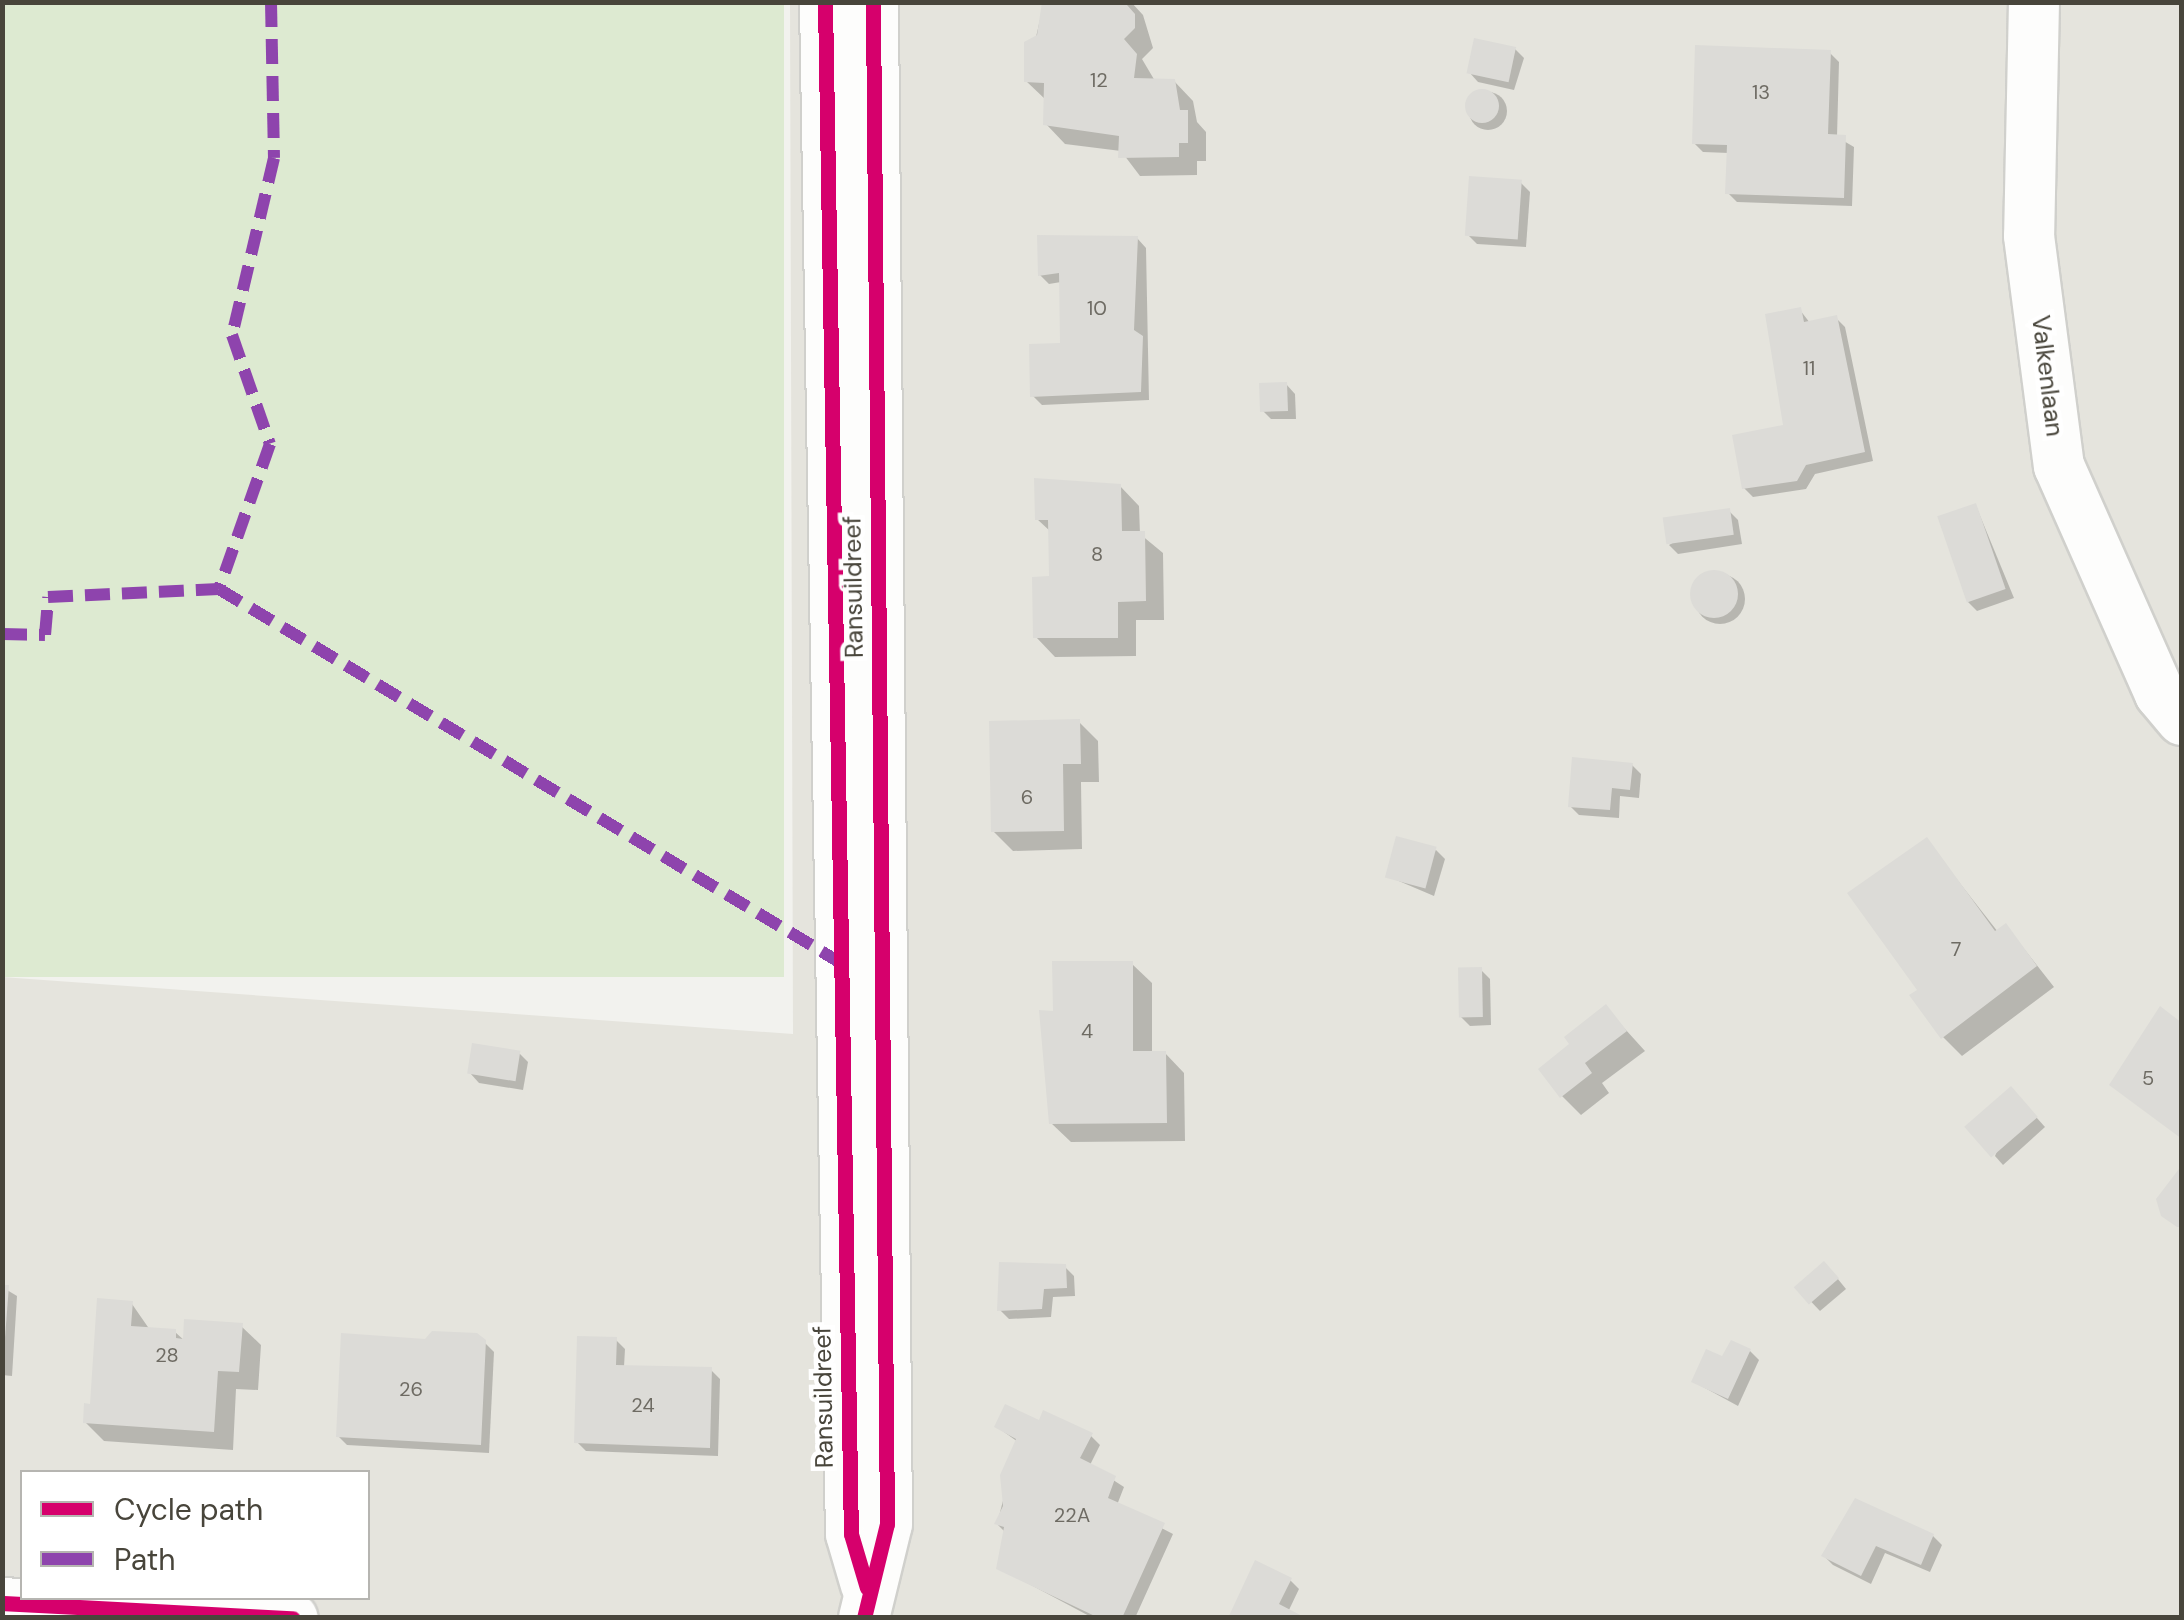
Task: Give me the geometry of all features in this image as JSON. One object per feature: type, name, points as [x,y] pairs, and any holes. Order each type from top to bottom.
[{"type":"street","name":"Ransuildreef","points":[[824,2],[851,1534],[866,1603]]},
{"type":"street","name":"Ransuildreef","points":[[866,1603],[887,1524],[874,2]]},
{"type":"street","name":"Valkenlaan","points":[[2034,2],[2029,236],[2059,466],[2160,694],[2182,720]]},
{"type":"street","points":[[2,1603],[292,1618]]},
{"type":"shaded area","points":[[790,3],[2181,3],[2181,1617],[3,1617],[2,977],[793,1034]]},
{"type":"green space","points":[[2,3],[784,3],[784,977],[2,977]]},
{"type":"building","points":[[1042,2],[1127,5],[1135,14],[1135,28],[1124,39],[1137,54],[1134,78],[1175,79],[1180,110],[1188,110],[1188,143],[1179,143],[1179,157],[1118,158],[1119,136],[1043,125],[1044,83],[1024,82],[1024,42],[1037,35]]},
{"type":"building","points":[[1474,38],[1516,47],[1509,82],[1467,73]]},
{"type":"building","points":[[1695,45],[1831,50],[1828,134],[1846,135],[1844,198],[1725,194],[1727,145],[1692,144]]},
{"type":"building","points":[[1482,89],[1494,94],[1499,106],[1494,118],[1482,123],[1470,118],[1465,106],[1470,94]]},
{"type":"building","points":[[1469,176],[1522,180],[1518,240],[1465,236]]},
{"type":"building","points":[[1037,235],[1138,236],[1134,330],[1143,336],[1141,392],[1030,397],[1029,344],[1060,343],[1059,273],[1038,276]]},
{"type":"building","points":[[1801,307],[1804,322],[1837,315],[1865,452],[1806,465],[1797,481],[1742,489],[1732,435],[1783,425],[1765,314]]},
{"type":"building","points":[[1287,382],[1288,411],[1260,412],[1259,383]]},
{"type":"building","points":[[1034,478],[1121,484],[1122,531],[1145,531],[1146,601],[1118,602],[1118,638],[1033,638],[1032,577],[1049,576],[1048,520],[1035,520]]},
{"type":"building","points":[[1976,503],[2006,589],[1967,602],[1937,516]]},
{"type":"building","points":[[1730,508],[1734,535],[1666,544],[1663,517]]},
{"type":"building","points":[[1714,570],[1731,577],[1738,594],[1731,611],[1714,618],[1697,611],[1690,594],[1697,577]]},
{"type":"building","points":[[1080,719],[1081,764],[1063,764],[1064,831],[991,832],[989,721]]},
{"type":"building","points":[[1572,757],[1633,763],[1630,790],[1612,788],[1610,810],[1568,807]]},
{"type":"building","points":[[1396,836],[1437,847],[1425,888],[1385,878]]},
{"type":"building","points":[[1927,837],[1995,931],[2006,923],[2037,966],[1941,1039],[1909,995],[1917,990],[1847,893]]},
{"type":"building","points":[[1052,961],[1133,961],[1133,1051],[1166,1051],[1167,1123],[1049,1124],[1039,1010],[1053,1011]]},
{"type":"building","points":[[1458,967],[1482,967],[1483,1017],[1459,1017]]},
{"type":"building","points":[[1606,1004],[1627,1031],[1585,1063],[1592,1073],[1560,1098],[1538,1069],[1569,1044],[1564,1037]]},
{"type":"building","points":[[2160,1006],[2182,1023],[2182,1139],[2109,1085]]},
{"type":"building","points":[[472,1043],[520,1051],[516,1081],[467,1074]]},
{"type":"building","points":[[2011,1086],[2038,1117],[1991,1158],[1964,1127]]},
{"type":"building","points":[[2182,1165],[2182,1227],[2177,1227],[2161,1216],[2156,1199]]},
{"type":"building","points":[[1824,1261],[1839,1278],[1809,1305],[1794,1287]]},
{"type":"building","points":[[999,1262],[1066,1264],[1067,1288],[1044,1289],[1042,1309],[997,1311]]},
{"type":"building","points":[[2,1285],[9,1285],[5,1338],[2,1338]]},
{"type":"building","points":[[97,1298],[133,1301],[131,1326],[176,1329],[176,1338],[183,1339],[184,1319],[243,1323],[239,1372],[218,1371],[214,1432],[83,1423],[84,1403],[90,1404]]},
{"type":"building","points":[[432,1331],[477,1333],[486,1340],[481,1445],[336,1437],[341,1333],[425,1339]]},
{"type":"building","points":[[577,1336],[617,1337],[616,1365],[712,1367],[710,1448],[574,1443]]},
{"type":"building","points":[[1731,1340],[1751,1349],[1728,1399],[1691,1382],[1706,1349],[1722,1356]]},
{"type":"building","points":[[1005,1404],[1039,1420],[1043,1410],[1093,1433],[1080,1458],[1116,1476],[1108,1498],[1165,1523],[1122,1618],[1099,1618],[996,1569],[1004,1527],[994,1524],[1003,1506],[1000,1475],[1016,1439],[994,1427]]},
{"type":"building","points":[[1855,1498],[1934,1534],[1921,1565],[1876,1546],[1861,1576],[1821,1556]]},
{"type":"building","points":[[1255,1560],[1292,1578],[1279,1604],[1306,1618],[1228,1618]]},
{"type":"marked path","points":[[271,2],[274,158],[232,335],[270,444],[219,589],[841,963]]},
{"type":"marked path","points":[[2,634],[45,635],[48,597],[219,589]]},
{"type":"cycle path","points":[[825,2],[851,1534],[867,1588]]},
{"type":"cycle path","points":[[864,1618],[887,1524],[873,2]]},
{"type":"cycle path","points":[[2,1603],[293,1618]]}]
